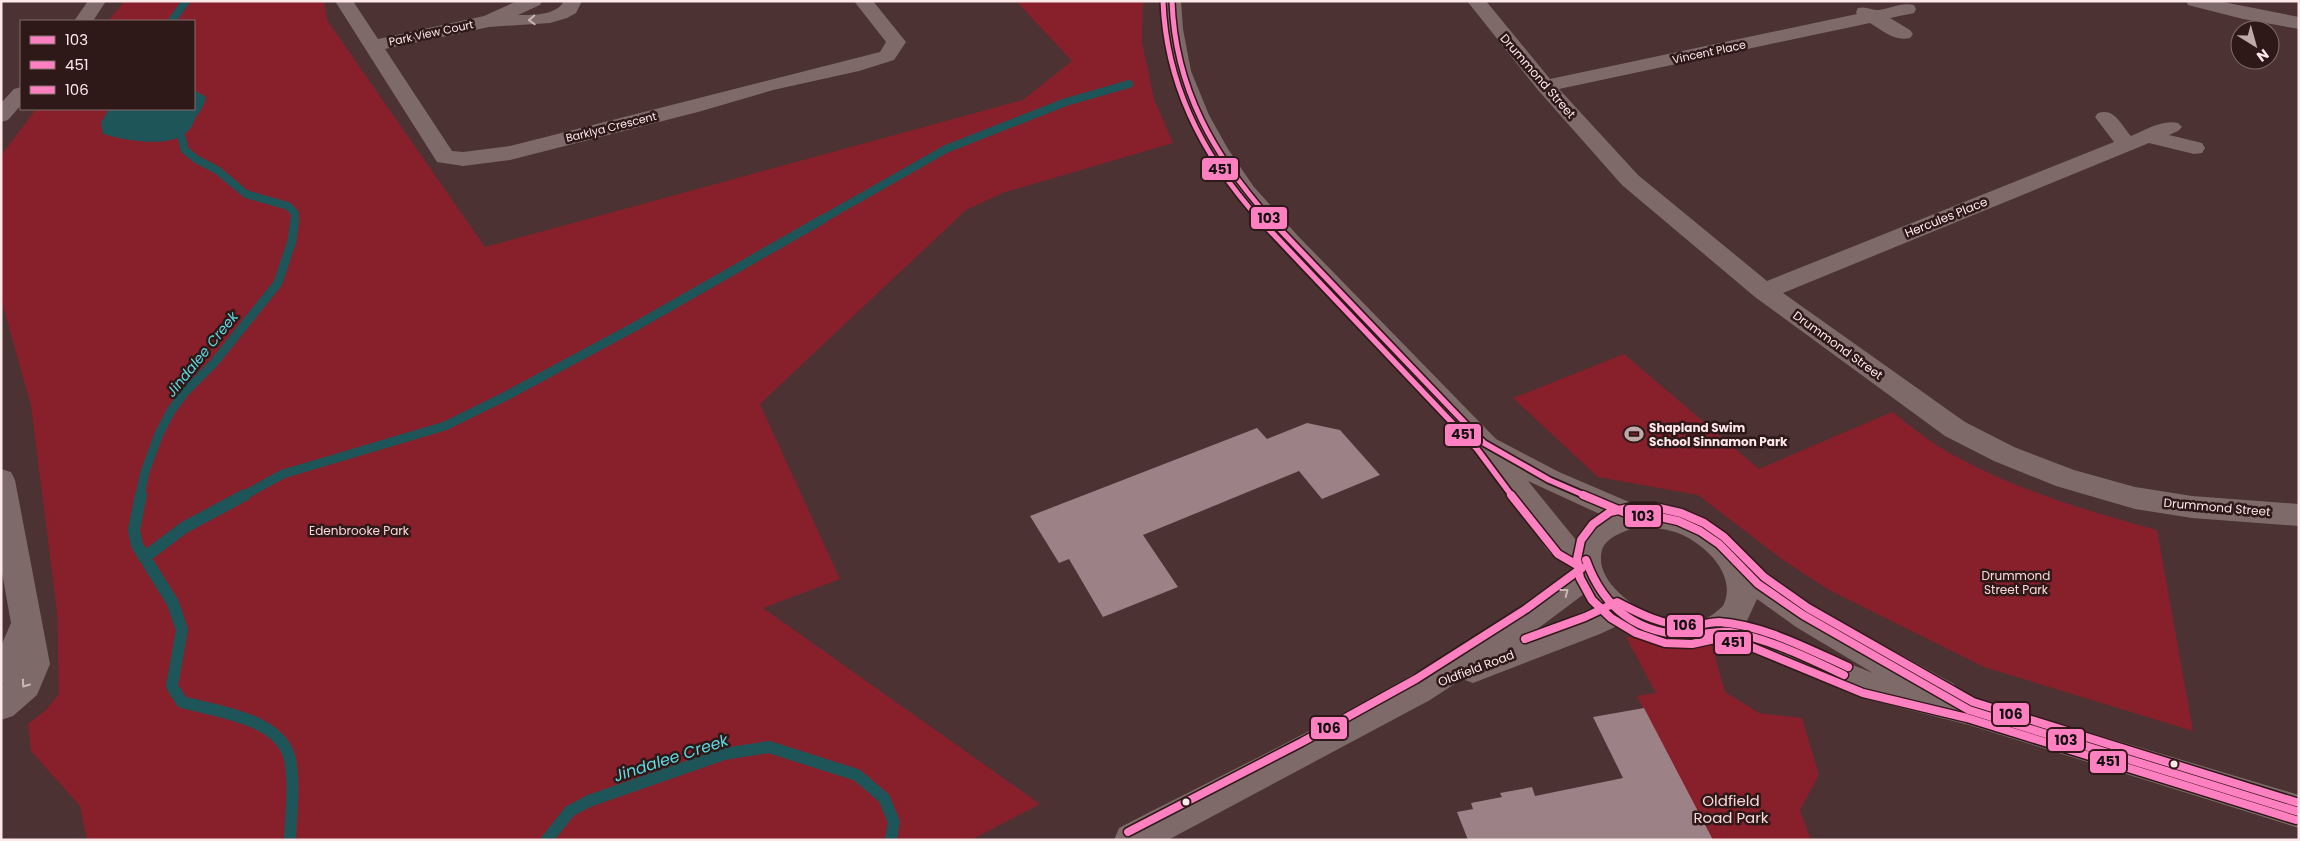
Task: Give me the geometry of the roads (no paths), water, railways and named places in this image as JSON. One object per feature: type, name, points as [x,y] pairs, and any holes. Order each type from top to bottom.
[{"type":"street","points":[[84,20],[93,10],[97,1]]},
{"type":"street","name":"Barklya Crescent","points":[[344,1],[348,10],[374,46],[446,157],[478,158],[510,153],[691,108],[768,85],[859,65],[887,56],[896,42],[863,1]]},
{"type":"street","name":"Park View Court","points":[[489,21],[534,1]]},
{"type":"street","name":"Park View Court","points":[[374,46],[398,39],[489,21],[532,21],[548,18],[565,12],[571,7],[573,1]]},
{"type":"street","points":[[1172,1],[1173,29],[1181,71],[1199,115],[1217,150],[1246,192],[1290,241],[1484,443],[1535,513],[1564,548],[1587,567]]},
{"type":"street","name":"Drummond Street","points":[[1476,1],[1545,86],[1630,180],[1764,290],[1948,424],[2004,454],[2066,478],[2135,498],[2192,507],[2299,515]]},
{"type":"street","points":[[2195,1],[2242,13],[2299,23]]},
{"type":"street","points":[[1855,4],[1903,34]]},
{"type":"street","name":"Vincent Place","points":[[1545,86],[1907,10]]},
{"type":"street","points":[[2105,117],[2111,126],[2136,140],[2194,148]]},
{"type":"street","name":"Hercules Place","points":[[1764,290],[2171,127]]},
{"type":"street","points":[[1484,443],[1549,480],[1634,516]]},
{"type":"street","points":[[1,480],[34,660],[32,670],[23,688],[1,706]]},
{"type":"street","points":[[1733,560],[1742,581],[1743,601],[1734,618],[1715,630],[1692,635],[1666,634],[1639,625],[1616,611],[1598,594],[1587,567],[1589,544],[1599,530],[1614,520],[1634,516],[1655,516],[1685,524],[1700,531],[1719,544],[1758,584],[1803,615],[1969,710]]},
{"type":"street","name":"Oldfield Road","points":[[1132,840],[1418,690],[1542,610],[1587,567]]},
{"type":"street","name":"Oldfield Road","points":[[1418,690],[1589,625],[1616,611]]},
{"type":"street","points":[[1,670],[17,650],[24,635],[27,620]]},
{"type":"street","points":[[1715,630],[1752,638],[1827,667],[1866,685],[1969,710],[2299,812]]},
{"type":"water","points":[[195,91],[206,97],[189,130],[171,140],[148,142],[123,139],[103,134],[101,123],[108,110],[195,110]]},
{"type":"waterway","name":"Jindalee Creek","points":[[173,20],[186,1]]},
{"type":"waterway","points":[[821,220],[946,149],[1066,102],[1129,84]]},
{"type":"waterway","name":"Jindalee Creek","points":[[174,110],[185,150],[196,159],[217,170],[246,194],[288,206],[295,213],[295,219]]},
{"type":"waterway","name":"Jindalee Creek","points":[[140,496],[145,472],[159,434],[171,411],[185,392],[214,363],[278,283],[292,241],[295,219]]},
{"type":"waterway","points":[[243,496],[283,474],[445,426],[506,396],[636,326],[823,219]]},
{"type":"waterway","name":"Jindalee Creek","points":[[141,495],[134,530],[137,545],[173,603],[182,630],[172,686],[182,702],[245,718],[261,725],[274,734],[284,745],[290,759],[292,779],[290,840]]},
{"type":"waterway","points":[[145,557],[185,527],[245,495]]},
{"type":"waterway","name":"Jindalee Creek","points":[[547,840],[570,811],[589,801],[724,754],[769,747],[857,775],[884,798],[894,822],[891,840]]},
{"type":"place","name":"Shapland Swim School Sinnamon Park","points":[[1634,434]]},
{"type":"park label","name":"Edenbrooke Park","points":[[359,530]]},
{"type":"park label","name":"Drummond Street Park","points":[[2016,582]]},
{"type":"park label","name":"Oldfield Road Park","points":[[1731,808]]}]
